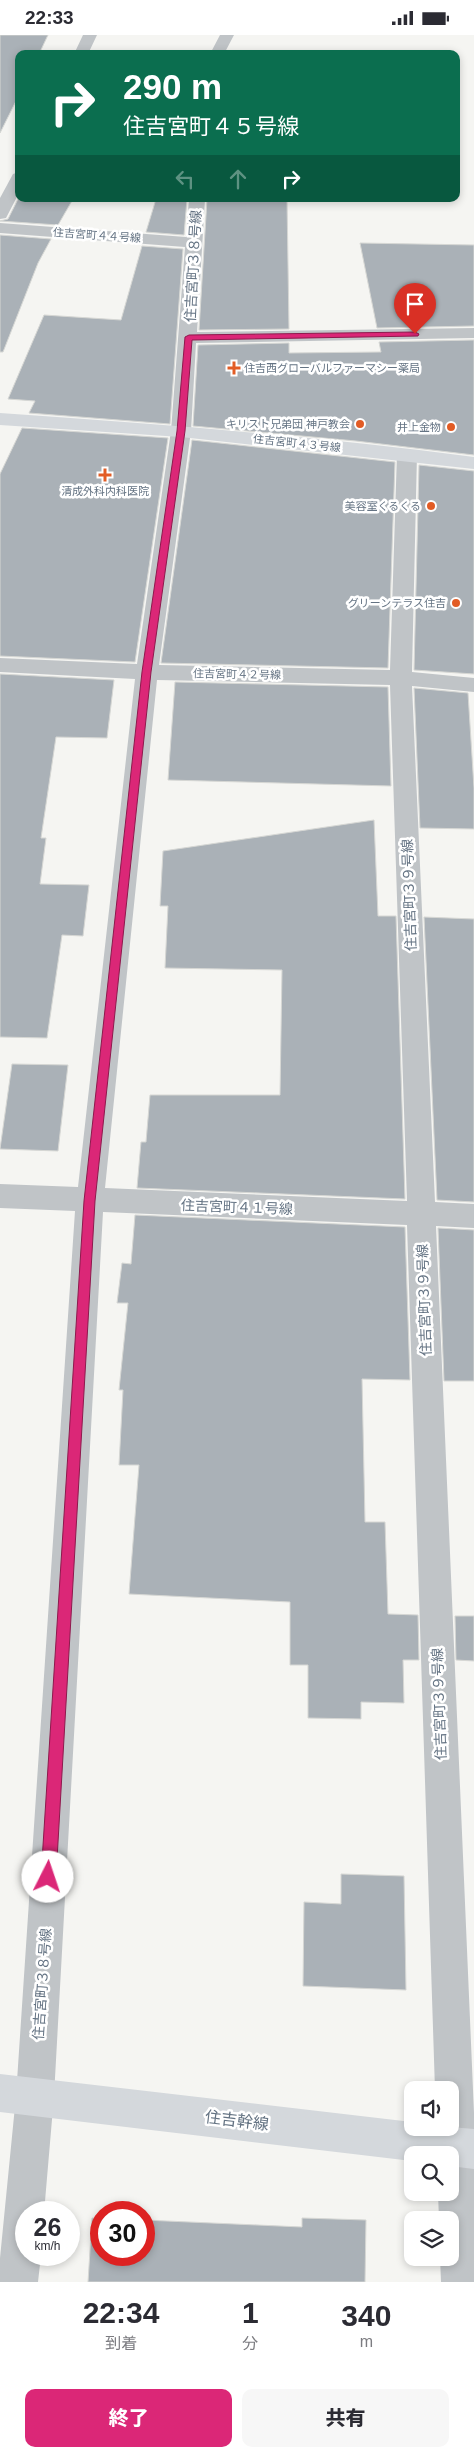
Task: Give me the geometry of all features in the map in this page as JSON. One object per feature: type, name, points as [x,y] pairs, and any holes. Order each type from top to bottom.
[{"type":"street","points":[[83,50],[90,35]]},
{"type":"street","points":[[219,50],[227,35]]},
{"type":"street","points":[[0,215],[15,185]]},
{"type":"street","name":"住吉宮町３８号線","points":[[18,2282],[17,2095],[90,1201],[147,672],[181,431],[189,337],[197,202]]},
{"type":"street","name":"住吉宮町４４号線","points":[[0,228],[194,243]]},
{"type":"street","points":[[189,337],[474,333]]},
{"type":"street","name":"住吉宮町４３号線","points":[[0,419],[181,431],[407,453],[472,462]]},
{"type":"street","name":"住吉宮町３９号線","points":[[407,453],[401,678],[420,1214],[465,2147],[461,2282]]},
{"type":"street","name":"住吉宮町４２号線","points":[[0,665],[147,672],[401,678],[474,685]]},
{"type":"street","name":"住吉宮町４１号線","points":[[0,1196],[474,1216]]},
{"type":"street","name":"住吉幹線","points":[[17,2095],[465,2147]]},
{"type":"building","points":[[0,35],[48,35],[41,50],[15,50],[15,103],[0,133]]},
{"type":"building","points":[[16,202],[71,202],[58,225],[0,221],[8,219]]},
{"type":"building","points":[[155,202],[187,202],[184,235],[146,232]]},
{"type":"building","points":[[207,202],[287,202],[289,329],[199,330]]},
{"type":"building","points":[[0,235],[51,239],[38,263],[3,352],[0,352]]},
{"type":"building","points":[[360,243],[474,245],[474,326],[377,328]]},
{"type":"building","points":[[142,246],[183,249],[170,424],[29,413],[35,401],[8,399],[44,315],[121,320]]},
{"type":"building","points":[[474,340],[474,455],[356,441],[193,426],[198,345],[289,343],[289,353],[381,352],[379,342]]},
{"type":"building","points":[[22,428],[168,438],[135,662],[0,656],[0,474]]},
{"type":"building","points":[[192,440],[395,462],[388,668],[161,663]]},
{"type":"building","points":[[419,465],[474,471],[474,674],[414,670]]},
{"type":"building","points":[[0,674],[114,680],[107,738],[56,737],[41,838],[46,838],[40,884],[89,885],[83,936],[62,935],[47,1038],[0,1037]]},
{"type":"building","points":[[175,682],[388,687],[391,786],[168,780]]},
{"type":"building","points":[[414,688],[468,693],[474,788],[474,829],[420,828]]},
{"type":"building","points":[[374,820],[378,916],[396,916],[405,1199],[137,1188],[141,1142],[146,1142],[150,1095],[280,1095],[282,970],[165,968],[168,906],[160,906],[163,851]]},
{"type":"building","points":[[424,917],[474,919],[474,1202],[437,1200]]},
{"type":"building","points":[[12,1064],[68,1065],[58,1151],[0,1149]]},
{"type":"building","points":[[135,1215],[405,1227],[410,1380],[362,1379],[365,1522],[385,1522],[388,1614],[418,1615],[419,1660],[403,1660],[404,1703],[361,1702],[361,1719],[308,1718],[308,1665],[290,1665],[290,1602],[129,1594],[139,1465],[119,1465],[123,1390],[119,1390],[128,1303],[117,1303],[122,1263],[131,1264]]},
{"type":"building","points":[[438,1228],[474,1230],[474,1381],[444,1381]]},
{"type":"building","points":[[455,1616],[474,1616],[474,1661],[456,1660]]},
{"type":"building","points":[[341,1874],[404,1876],[406,1990],[303,1986],[304,1902],[341,1904]]},
{"type":"building","points":[[302,2218],[366,2220],[365,2282],[88,2282],[90,2250],[90,2266],[155,2266],[155,2220],[302,2227]]},
{"type":"place","name":"住吉西グローバルファーマシー薬局","points":[[234,368]]},
{"type":"place","name":"キリスト兄弟団 神戸教会","points":[[360,424]]},
{"type":"place","name":"井上金物","points":[[451,427]]},
{"type":"place","name":"清成外科内科医院","points":[[105,475]]},
{"type":"place","name":"美容室くるくる","points":[[431,506]]},
{"type":"place","name":"グリーンテラス住吉","points":[[456,603]]},
{"type":"route","points":[[48,1877],[90,1201],[147,672],[181,431],[189,337],[415,334]]}]
